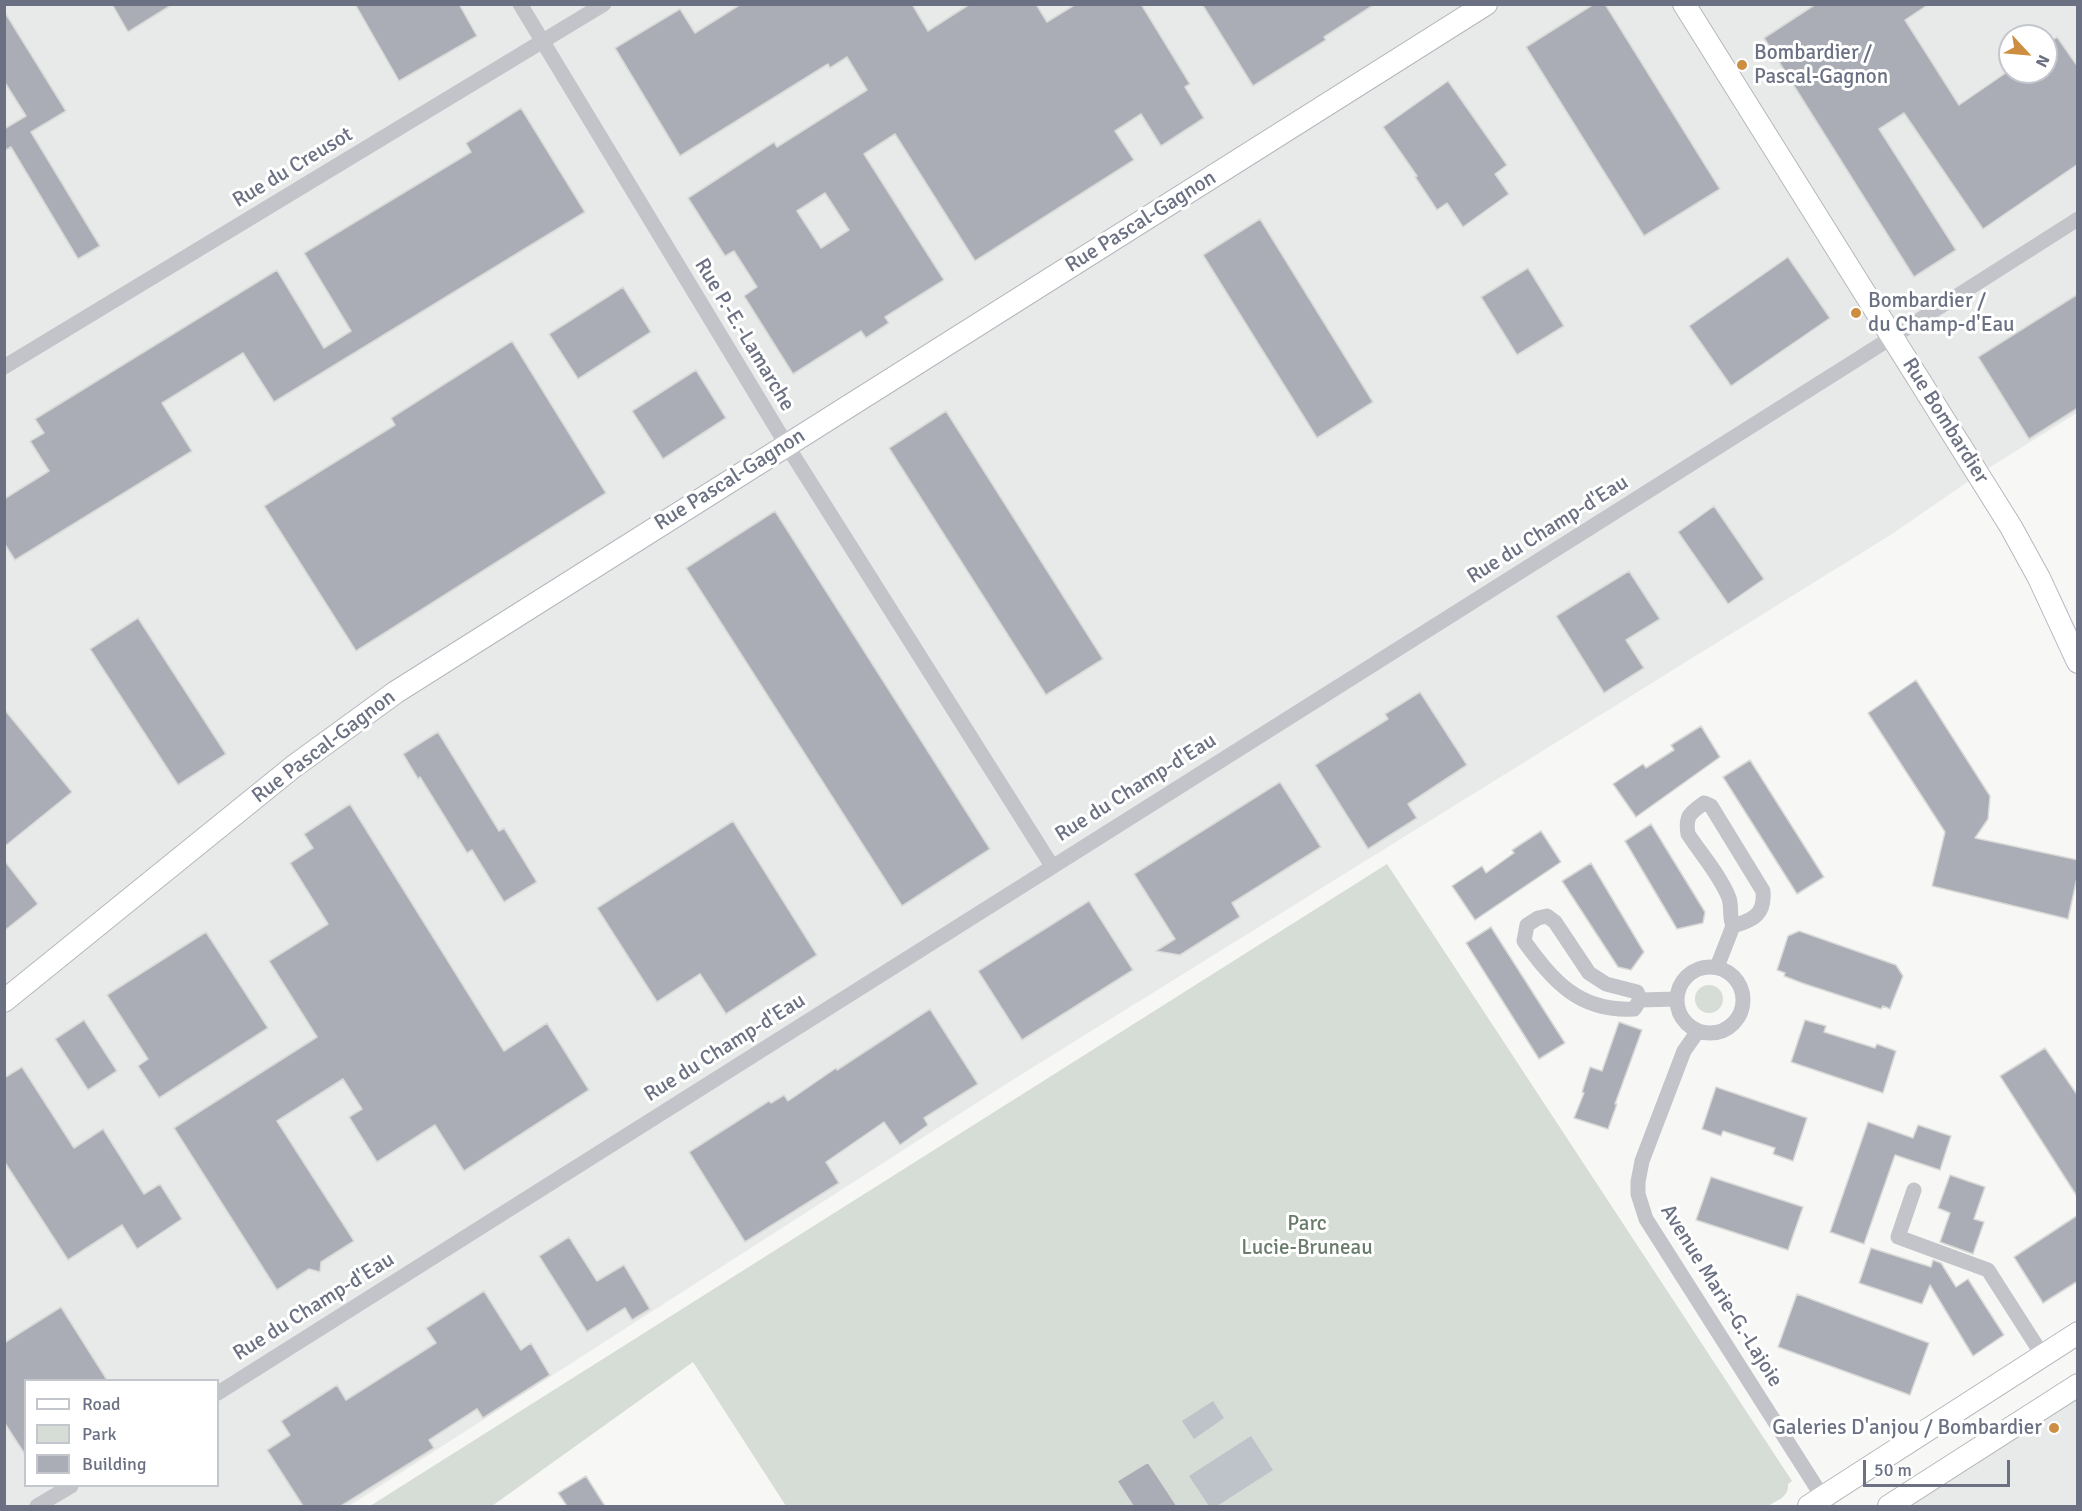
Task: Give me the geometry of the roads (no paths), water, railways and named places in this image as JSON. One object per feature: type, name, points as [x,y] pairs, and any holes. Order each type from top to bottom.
[{"type":"street","name":"Rue P.-E.-Lamarche","points":[[520,4],[786,444],[1052,866]]},
{"type":"street","name":"Rue du Creusot","points":[[4,367],[604,4]]},
{"type":"street","name":"Rue Pascal-Gagnon","points":[[4,1000],[294,767],[396,692],[1486,4]]},
{"type":"street","name":"Rue Bombardier","points":[[1684,4],[2011,527],[2073,635],[2078,662]]},
{"type":"street","name":"Rue du Champ-d'Eau","points":[[219,1392],[2078,219]]},
{"type":"street","points":[[1717,967],[1733,926],[1729,918],[1730,902],[1725,890],[1688,834],[1686,823],[1691,813],[1704,803],[1712,806],[1763,891],[1764,903],[1759,914],[1746,922],[1733,926]]},
{"type":"street","points":[[1547,916],[1555,922],[1589,973],[1606,984],[1637,992],[1640,1000],[1634,1009],[1621,1009],[1581,999],[1562,986],[1541,964],[1524,941],[1527,925],[1538,918],[1547,916]]},
{"type":"street","points":[[1707,967],[1717,967],[1727,971],[1735,978],[1741,988],[1742,1009],[1737,1019],[1729,1027],[1709,1033],[1698,1031],[1685,1022],[1680,1015],[1677,999],[1683,981],[1689,974],[1707,967]]},
{"type":"street","points":[[1640,1000],[1677,999]]},
{"type":"street","name":"Avenue Marie-G.-Lajoie","points":[[1698,1031],[1684,1051],[1642,1161],[1638,1182],[1641,1206],[1646,1220],[1820,1504]]},
{"type":"street","points":[[1914,1190],[1898,1237],[1988,1270],[2043,1356]]},
{"type":"street","points":[[1820,1504],[2078,1333]]},
{"type":"street","points":[[1889,1506],[2078,1385]]},
{"type":"street","points":[[38,1506],[68,1487]]},
{"type":"place","name":"Bombardier / Pascal-Gagnon","points":[[1742,65]]},
{"type":"place","name":"Bombardier / du Champ-d'Eau","points":[[1856,313]]},
{"type":"place","name":"Galeries D'anjou / Bombardier","points":[[2054,1428]]},
{"type":"park label","name":"Parc Lucie-Bruneau","points":[[1307,1236]]}]
